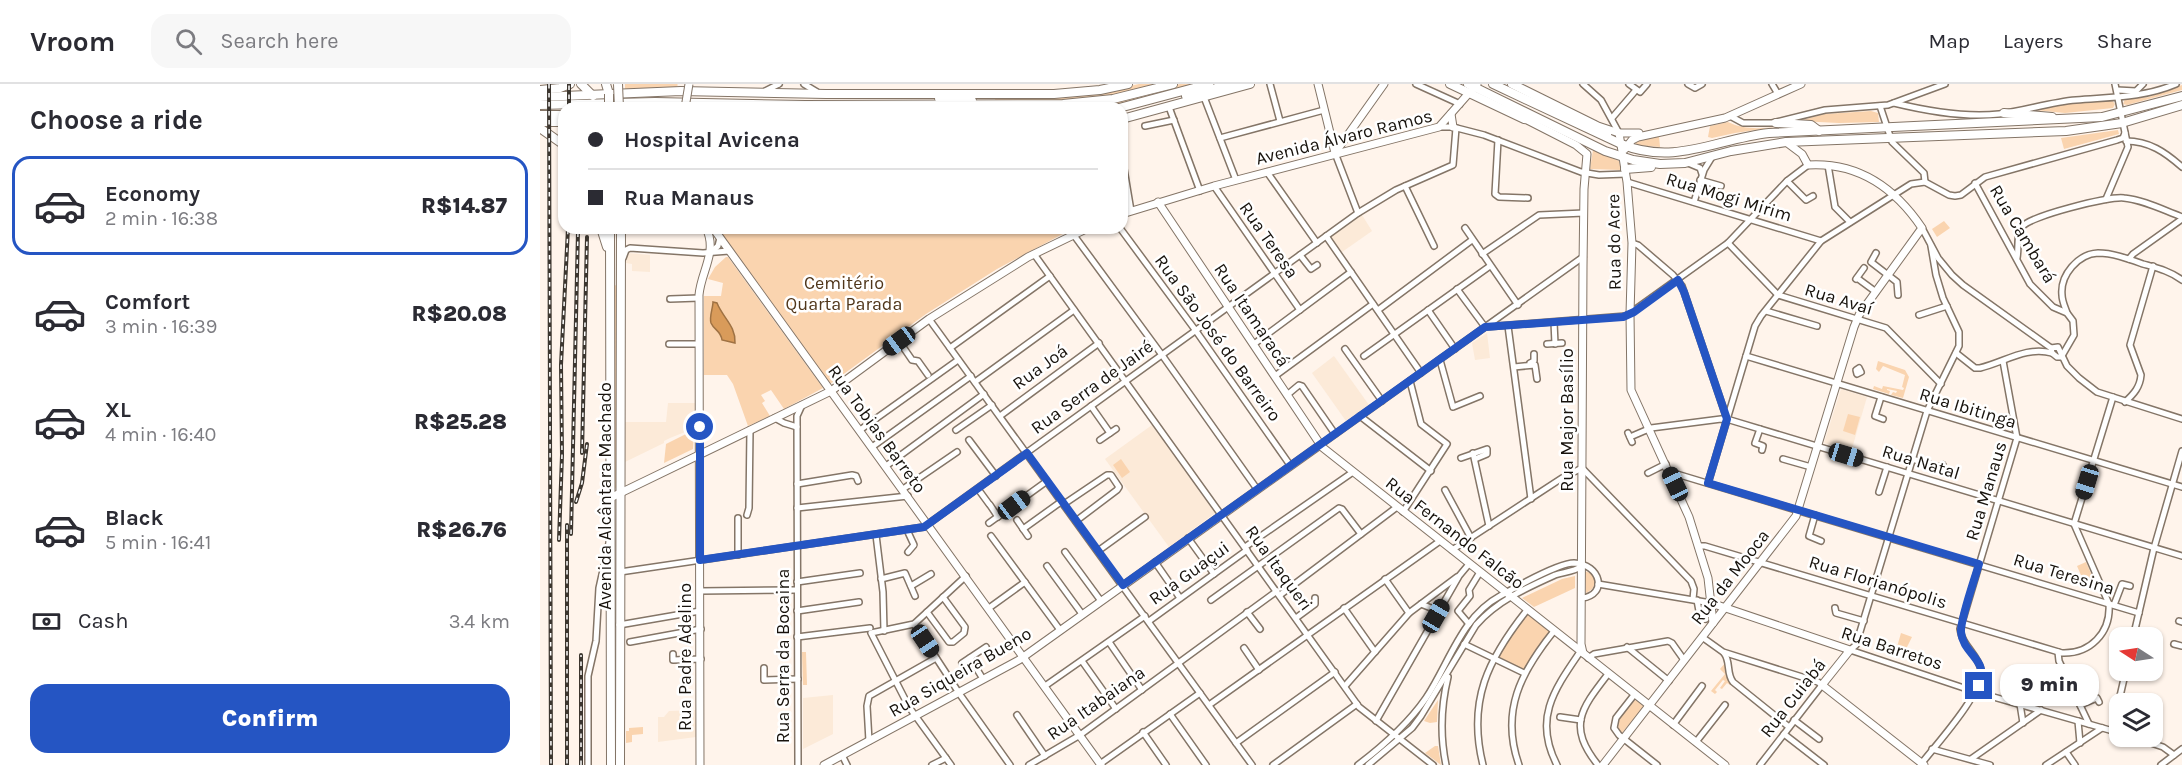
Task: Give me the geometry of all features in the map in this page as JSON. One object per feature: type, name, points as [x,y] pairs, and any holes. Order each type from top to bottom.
[{"type":"highway","points":[[540,90],[560,88],[570,84]]},
{"type":"highway","points":[[581,84],[595,96]]},
{"type":"highway","points":[[607,84],[609,102]]},
{"type":"highway","points":[[618,84],[619,102]]},
{"type":"highway","points":[[638,94],[651,89],[656,84]]},
{"type":"highway","points":[[683,84],[708,92],[821,94],[1054,94],[1100,90],[1128,84]]},
{"type":"highway","points":[[1082,102],[1102,100],[1173,84]]},
{"type":"highway","points":[[1128,106],[1209,84]]},
{"type":"highway","points":[[1141,103],[1148,106],[1230,84]]},
{"type":"highway","points":[[1128,117],[1250,84]]},
{"type":"highway","points":[[1450,84],[1472,87],[1550,124],[1660,164]]},
{"type":"highway","points":[[1493,84],[1623,150],[1668,154],[1758,134],[2102,117],[2182,96]]},
{"type":"highway","points":[[1512,84],[1594,125],[1623,150]]},
{"type":"highway","points":[[540,99],[638,94],[692,87]]},
{"type":"highway","points":[[1472,87],[1524,118],[1550,124]]},
{"type":"highway","points":[[540,90],[558,92],[567,96]]},
{"type":"highway","points":[[875,94],[987,102]]},
{"type":"highway","points":[[540,105],[558,105]]},
{"type":"highway","points":[[1626,175],[1660,164],[1685,162],[1786,142],[2066,131],[2122,123],[2182,105]]},
{"type":"highway","points":[[2004,113],[2034,114],[2068,119]]},
{"type":"highway","points":[[540,115],[558,115]]},
{"type":"highway","points":[[540,122],[558,122]]},
{"type":"highway","points":[[1776,123],[1811,125],[1819,131]]},
{"type":"highway","points":[[540,128],[558,141]]},
{"type":"highway","points":[[604,234],[611,272]]},
{"type":"highway","name":"Avenida Alcântara Machado","points":[[610,234],[611,765]]},
{"type":"highway","name":"Avenida Alcântara Machado","points":[[620,765],[621,234]]},
{"type":"main road","points":[[1318,84],[1335,153]]},
{"type":"main road","points":[[1335,153],[1384,84]]},
{"type":"main road","points":[[1623,150],[1634,138],[1730,116],[1801,84]]},
{"type":"main road","points":[[688,102],[692,87]]},
{"type":"main road","points":[[1439,127],[1472,87]]},
{"type":"main road","points":[[1451,114],[1454,128]]},
{"type":"main road","name":"Rua Major Basílio","points":[[1524,118],[1585,150],[1587,156],[1582,320],[1581,647],[1584,655]]},
{"type":"main road","points":[[1594,125],[1618,133],[1648,134]]},
{"type":"main road","name":"Avenida Álvaro Ramos","points":[[1128,213],[1214,186],[1439,127]]},
{"type":"main road","name":"Rua do Acre","points":[[1618,133],[1623,150],[1632,243],[1631,390],[1689,517],[1708,578],[1711,603],[1710,621]]},
{"type":"main road","points":[[1347,136],[1347,143],[1352,149]]},
{"type":"main road","points":[[1786,142],[1802,154],[1808,165],[1828,165],[1859,173],[1894,194],[1922,228]]},
{"type":"main road","name":"Rua Itamaracá","points":[[1158,202],[1320,445]]},
{"type":"main road","name":"Rua da Mooca","points":[[1601,765],[1669,681],[1702,637],[1710,621],[1726,607],[1795,518],[1857,320],[1922,228]]},
{"type":"main road","name":"Rua Padre Adelino","points":[[700,765],[699,298],[700,286],[710,253],[708,234]]},
{"type":"main road","name":"Rua Tobias Barreto","points":[[718,234],[1100,764]]},
{"type":"main road","points":[[610,498],[831,391],[929,319],[1034,254],[1078,234]]},
{"type":"main road","points":[[788,412],[797,416]]},
{"type":"main road","name":"Rua Siqueira Bueno","points":[[824,765],[1024,656],[1320,445]]},
{"type":"main road","name":"Rua Fernando Falcão","points":[[1320,445],[1725,765]]},
{"type":"main road","name":"Rua Barretos","points":[[1711,603],[1850,650]]},
{"type":"main road","points":[[1571,645],[1578,644],[1581,638]]},
{"type":"main road","name":"Rua Cuiabá","points":[[1822,685],[1850,650]]},
{"type":"main road","points":[[1822,685],[1922,764]]},
{"type":"street","points":[[700,84],[708,92]]},
{"type":"street","points":[[759,93],[779,84]]},
{"type":"street","points":[[804,84],[821,94]]},
{"type":"street","points":[[1270,84],[1280,121]]},
{"type":"street","points":[[1416,84],[1460,104]]},
{"type":"street","points":[[1583,84],[1601,100],[1618,133]]},
{"type":"street","points":[[1629,84],[1641,92],[1647,84]]},
{"type":"street","points":[[1688,84],[1695,88],[1702,84]]},
{"type":"street","points":[[1772,84],[1778,94]]},
{"type":"street","points":[[1730,116],[1738,122],[1749,124],[1776,123],[1825,110],[1894,103],[1945,84]]},
{"type":"street","points":[[2106,199],[2128,147],[2116,87],[2136,91],[2143,84]]},
{"type":"street","points":[[2154,84],[2159,90]]},
{"type":"street","points":[[1894,103],[1968,114],[2004,113],[2075,100],[2139,96],[2176,84]]},
{"type":"street","points":[[1612,118],[1636,90]]},
{"type":"street","points":[[1909,107],[1910,99],[1914,95]]},
{"type":"street","points":[[1204,97],[1236,180]]},
{"type":"street","points":[[1880,106],[1890,138],[1924,173],[1925,182]]},
{"type":"street","points":[[1169,107],[1200,191]]},
{"type":"street","points":[[1220,138],[1324,110]]},
{"type":"street","points":[[1145,126],[1174,120]]},
{"type":"street","name":"Avenida Álvaro Ramos","points":[[1439,127],[1454,128],[1498,140],[1585,173],[1626,175]]},
{"type":"street","name":"Rua Serra de Jairé","points":[[620,572],[876,535],[928,524],[1358,213],[1405,186],[1453,165],[1454,128]]},
{"type":"street","points":[[1708,483],[1755,326],[1821,241],[1911,184],[1925,182],[1949,195],[1961,195],[1985,177],[2117,140],[2123,138],[2125,133]]},
{"type":"street","points":[[1498,140],[1496,196],[1528,198]]},
{"type":"street","points":[[2117,140],[2136,141],[2156,147],[2182,167]]},
{"type":"street","points":[[1335,153],[1358,213]]},
{"type":"street","points":[[1694,202],[1707,162],[1714,155]]},
{"type":"street","points":[[1685,162],[1697,166],[1701,177],[1721,186]]},
{"type":"street","points":[[1457,289],[1485,327],[1621,317],[1630,314],[1728,243],[1787,182],[1808,165]]},
{"type":"street","points":[[1828,165],[1835,207],[1850,222]]},
{"type":"street","points":[[1267,172],[1317,243]]},
{"type":"street","name":"Rua Mogi Mirim","points":[[1626,175],[1694,202],[1821,241]]},
{"type":"street","points":[[1787,182],[1806,200],[1813,196]]},
{"type":"street","name":"Rua Cambará","points":[[1975,183],[2030,284],[2053,307],[2067,313]]},
{"type":"street","points":[[1128,184],[1134,210]]},
{"type":"street","name":"Rua Teresa","points":[[1214,186],[1300,310]]},
{"type":"street","points":[[1405,186],[1434,246]]},
{"type":"street","points":[[2017,258],[2019,234],[2025,224],[2035,218],[2113,197],[2134,200],[2182,218]]},
{"type":"street","points":[[1482,254],[1538,216],[1584,213]]},
{"type":"street","points":[[2129,259],[2182,218]]},
{"type":"street","points":[[1464,228],[1518,305]]},
{"type":"street","points":[[1922,228],[1943,265],[1963,285],[2058,357],[2063,356]]},
{"type":"street","name":"Rua São José do Barreiro","points":[[1124,234],[1290,465]]},
{"type":"street","points":[[1075,235],[1257,489]]},
{"type":"street","points":[[1326,236],[1421,373]]},
{"type":"street","points":[[710,253],[718,246],[720,237]]},
{"type":"street","points":[[1378,310],[1472,240]]},
{"type":"street","points":[[1632,243],[1638,245],[1678,280],[1727,419]]},
{"type":"street","name":"Rua Avaí","points":[[1728,243],[1778,296],[1889,331],[1941,384]]},
{"type":"street","points":[[1850,650],[1856,645],[1864,621],[1927,411],[1956,353],[1960,339],[1935,269],[1931,246]]},
{"type":"street","points":[[621,262],[626,250],[630,248],[710,253],[729,251]]},
{"type":"street","points":[[1875,253],[1871,262],[1899,284],[1898,295]]},
{"type":"street","points":[[2063,356],[2075,329],[2062,295],[2063,282],[2068,271],[2080,259],[2100,253],[2152,266],[2167,271],[2182,280]]},
{"type":"street","name":"Rua Itaqueri","points":[[1034,254],[1358,704],[1376,721],[1433,765]]},
{"type":"street","points":[[1300,255],[1311,269],[1317,265]]},
{"type":"street","name":"Rua Siqueira Bueno","points":[[1320,445],[1583,258]]},
{"type":"street","points":[[1575,264],[1583,266]]},
{"type":"street","points":[[1935,269],[1943,265]]},
{"type":"street","points":[[1364,356],[1490,266]]},
{"type":"street","points":[[2125,402],[2136,391],[2141,375],[2130,345],[2152,266]]},
{"type":"street","points":[[1864,268],[1856,279],[1876,292]]},
{"type":"street","points":[[1254,344],[1351,272]]},
{"type":"street","points":[[950,348],[1050,276]]},
{"type":"street","points":[[670,298],[699,298]]},
{"type":"street","points":[[1275,376],[1373,304]]},
{"type":"street","points":[[1919,315],[1947,306]]},
{"type":"street","points":[[975,382],[1074,310]]},
{"type":"street","points":[[1428,310],[1455,349]]},
{"type":"street","points":[[1766,311],[1816,326]]},
{"type":"street","points":[[1499,318],[1501,326]]},
{"type":"street","points":[[929,319],[1252,765]]},
{"type":"street","points":[[1554,322],[1555,344]]},
{"type":"street","points":[[1508,326],[1531,499]]},
{"type":"street","points":[[899,341],[912,360],[918,361],[928,375]]},
{"type":"street","name":"Rua Joá","points":[[1000,416],[1099,343]]},
{"type":"street","points":[[1547,344],[1562,343]]},
{"type":"street","points":[[669,344],[699,344]]},
{"type":"street","points":[[1956,353],[1975,368],[2030,351],[2051,350],[2068,345]]},
{"type":"street","points":[[2058,347],[2067,366],[2097,392],[2182,419]]},
{"type":"street","points":[[1345,349],[1382,401]]},
{"type":"street","points":[[1514,366],[1534,362],[1534,354]]},
{"type":"street","name":"Rua Ibitinga","points":[[1746,356],[2182,487]]},
{"type":"street","points":[[860,430],[958,360]]},
{"type":"street","points":[[1440,360],[1452,406],[1455,407],[1480,396]]},
{"type":"street","name":"Rua Manaus","points":[[1962,623],[2017,438],[2003,361]]},
{"type":"street","points":[[1514,366],[1535,365],[1538,379]]},
{"type":"street","points":[[1842,366],[1856,370]]},
{"type":"street","points":[[872,447],[971,376]]},
{"type":"street","name":"Rua Itabaiana","points":[[1029,765],[1080,735],[1247,612],[1279,593],[1400,509],[1431,471],[1447,446],[1446,441],[1421,424],[1410,381]]},
{"type":"street","points":[[1287,395],[1302,386],[1335,434]]},
{"type":"street","points":[[886,466],[984,394]]},
{"type":"street","points":[[1881,397],[1875,416],[1883,419]]},
{"type":"street","points":[[2111,605],[2074,524],[2112,398]]},
{"type":"street","name":"Rua Serra da Bocaina","points":[[798,765],[797,416],[802,405]]},
{"type":"street","points":[[956,430],[992,405]]},
{"type":"street","points":[[1091,406],[1110,433]]},
{"type":"street","points":[[1360,417],[1431,471]]},
{"type":"street","points":[[775,418],[797,427]]},
{"type":"street","name":"Rua Natal","points":[[1630,438],[1649,429],[1727,419],[2182,556]]},
{"type":"street","points":[[1100,440],[1116,429]]},
{"type":"street","points":[[1760,429],[1755,444],[1763,446],[1762,450]]},
{"type":"street","points":[[747,515],[750,430]]},
{"type":"street","points":[[969,440],[996,476]]},
{"type":"street","points":[[2136,627],[2154,548],[2182,451]]},
{"type":"street","points":[[903,489],[957,452]]},
{"type":"street","points":[[1461,458],[1474,456],[1489,526]]},
{"type":"street","points":[[1783,459],[1811,467]]},
{"type":"street","points":[[1912,459],[1939,467],[1942,465]]},
{"type":"street","points":[[1648,473],[1666,464]]},
{"type":"street","points":[[1452,550],[1562,478],[1582,468],[1691,581],[1699,611],[1710,621]]},
{"type":"street","points":[[1879,492],[1887,468]]},
{"type":"street","name":"Rua Guaçui","points":[[1045,686],[1109,642],[1180,598],[1353,472]]},
{"type":"street","name":"Rua Teresina","points":[[1670,472],[2139,613]]},
{"type":"street","points":[[797,484],[852,475],[856,476],[858,481]]},
{"type":"street","points":[[1023,529],[1104,476],[1111,475],[1118,484],[1118,489],[1076,521]]},
{"type":"street","points":[[989,523],[1047,481]]},
{"type":"street","points":[[978,489],[998,517]]},
{"type":"street","points":[[1445,490],[1471,538]]},
{"type":"street","points":[[797,508],[908,496]]},
{"type":"street","points":[[1211,600],[1339,508],[1361,534]]},
{"type":"street","points":[[1815,515],[1809,536],[1821,541]]},
{"type":"street","points":[[1098,551],[1144,517]]},
{"type":"street","points":[[738,518],[738,555]]},
{"type":"street","points":[[1017,520],[1028,536]]},
{"type":"street","points":[[2079,534],[2083,526]]},
{"type":"street","points":[[907,530],[914,545],[908,552]]},
{"type":"street","name":"Avenida Alcântara Machado","points":[[588,765],[588,676],[596,641],[600,577],[611,535]]},
{"type":"street","points":[[876,535],[884,631]]},
{"type":"street","points":[[991,536],[1060,630]]},
{"type":"street","points":[[1188,538],[1214,574]]},
{"type":"street","points":[[1209,705],[1440,541]]},
{"type":"street","name":"Rua Florianópolis","points":[[1698,546],[1760,562],[2058,652],[2085,649],[2099,639],[2111,605]]},
{"type":"street","points":[[1065,552],[1101,601]]},
{"type":"street","points":[[1155,562],[1180,598]]},
{"type":"street","points":[[1368,765],[1410,720],[1469,624],[1489,603],[1566,565],[1575,563],[1591,568],[1595,572],[1598,584],[1592,595],[1582,598]]},
{"type":"street","points":[[1376,721],[1459,576],[1469,564]]},
{"type":"street","points":[[1047,566],[1082,614]]},
{"type":"street","points":[[881,579],[903,572],[915,596]]},
{"type":"street","points":[[1469,624],[1458,611],[1470,596],[1469,590],[1480,572]]},
{"type":"street","points":[[797,582],[860,573]]},
{"type":"street","points":[[911,586],[931,574]]},
{"type":"street","points":[[951,765],[915,716],[872,633],[914,624],[966,576]]},
{"type":"street","points":[[1345,686],[1409,613],[1459,576]]},
{"type":"street","points":[[1385,579],[1409,613]]},
{"type":"street","points":[[989,608],[1024,582]]},
{"type":"street","points":[[1598,584],[1711,603]]},
{"type":"street","points":[[2111,605],[2122,584],[2130,586]]},
{"type":"street","points":[[700,591],[797,590]]},
{"type":"street","points":[[1358,765],[1396,736],[1412,728],[1482,618],[1508,595]]},
{"type":"street","points":[[927,612],[950,642],[964,633],[964,626],[943,597]]},
{"type":"street","points":[[1296,618],[1316,604],[1315,598]]},
{"type":"street","points":[[797,611],[859,602]]},
{"type":"street","points":[[1421,603],[1431,608],[1436,616]]},
{"type":"street","points":[[1344,608],[1375,652]]},
{"type":"street","points":[[1835,608],[1836,613],[1864,621]]},
{"type":"street","points":[[1483,765],[1478,738],[1478,718],[1484,679],[1493,658],[1527,610]]},
{"type":"street","points":[[620,625],[700,611]]},
{"type":"street","points":[[1247,612],[1260,629]]},
{"type":"street","points":[[1922,764],[1976,692],[1982,675],[1981,667],[1964,642],[1960,629],[1962,623]]},
{"type":"street","points":[[914,624],[958,692],[1010,765]]},
{"type":"street","points":[[630,642],[701,628]]},
{"type":"street","points":[[797,638],[870,628]]},
{"type":"street","points":[[1519,765],[1514,746],[1512,722],[1516,694],[1524,673],[1554,631]]},
{"type":"street","points":[[1702,637],[1723,652],[1822,685]]},
{"type":"street","points":[[1109,642],[1142,690]]},
{"type":"street","points":[[1557,765],[1547,737],[1548,709],[1560,682],[1584,655],[1671,642],[1684,660]]},
{"type":"street","points":[[1464,644],[1524,673]]},
{"type":"street","points":[[2174,644],[2182,646]]},
{"type":"street","points":[[962,663],[986,647]]},
{"type":"street","points":[[1627,647],[1669,681]]},
{"type":"street","points":[[1244,648],[1259,670]]},
{"type":"street","name":"Rua Barretos","points":[[1850,650],[1976,692],[2109,730]]},
{"type":"street","points":[[1723,652],[1733,682],[1789,727]]},
{"type":"street","points":[[2058,652],[2058,661],[2089,724]]},
{"type":"street","points":[[673,654],[673,660],[701,659]]},
{"type":"street","points":[[1728,663],[1738,656]]},
{"type":"street","points":[[869,741],[867,700],[872,693],[936,658]]},
{"type":"street","points":[[970,658],[983,679]]},
{"type":"street","points":[[1082,661],[1116,710]]},
{"type":"street","points":[[764,668],[764,680],[798,680]]},
{"type":"street","points":[[1446,765],[1442,709],[1450,670]]},
{"type":"street","points":[[1236,743],[1335,672]]},
{"type":"street","points":[[1601,765],[1590,753],[1582,738],[1581,720],[1585,705],[1608,674]]},
{"type":"street","name":"Rua Cuiabá","points":[[1760,765],[1822,685]]},
{"type":"street","points":[[1673,725],[1702,686]]},
{"type":"street","points":[[1100,764],[1200,693]]},
{"type":"street","points":[[1634,695],[1615,721],[1616,732],[1657,765]]},
{"type":"street","points":[[2080,705],[2097,698],[2099,702]]},
{"type":"street","points":[[1273,765],[1358,704]]},
{"type":"street","points":[[2020,704],[2023,723]]},
{"type":"street","points":[[1696,742],[1725,705]]},
{"type":"street","points":[[1971,759],[2041,710]]},
{"type":"street","points":[[1170,714],[1206,765]]},
{"type":"street","points":[[1017,715],[1045,756]]},
{"type":"street","points":[[1560,717],[1581,720]]},
{"type":"street","points":[[1794,720],[1819,739]]},
{"type":"street","points":[[2078,721],[2080,743]]},
{"type":"street","points":[[2046,765],[2102,728]]},
{"type":"street","points":[[1143,732],[1166,765]]},
{"type":"street","points":[[1784,734],[1824,765]]},
{"type":"street","points":[[2163,747],[2174,755]]},
{"type":"street","points":[[2161,765],[2182,748]]},
{"type":"street","points":[[1932,749],[1990,765]]},
{"type":"street","points":[[2066,752],[2075,765]]},
{"type":"street","points":[[842,755],[848,765]]},
{"type":"street","points":[[932,765],[946,758]]},
{"type":"street","points":[[1154,765],[1162,759]]},
{"type":"shaded area","points":[[1362,215],[1372,231],[1342,252],[1331,237]]},
{"type":"shaded area","points":[[628,253],[650,255],[650,272],[632,271],[632,264],[626,263]]},
{"type":"shaded area","points":[[713,302],[717,303],[731,327],[735,343],[722,340],[711,323]]},
{"type":"shaded area","points":[[1487,333],[1490,358],[1475,360],[1472,343]]},
{"type":"shaded area","points":[[1334,356],[1369,405],[1346,421],[1312,373]]},
{"type":"shaded area","points":[[1841,389],[1867,397],[1851,452],[1824,443]]},
{"type":"shaded area","points":[[668,403],[695,403],[695,428],[670,438],[625,462],[625,422],[666,422]]},
{"type":"shaded area","points":[[1152,425],[1215,513],[1169,547],[1105,459]]},
{"type":"shaded area","points":[[833,695],[833,734],[803,749],[803,698]]},
{"type":"shaded area","points":[[696,710],[696,737],[658,742],[658,717],[664,717],[669,711]]},
{"type":"green space","points":[[625,84],[678,85],[675,88],[625,92]]},
{"type":"green space","points":[[1139,84],[1164,84],[1119,95],[1059,102],[995,100],[995,96],[1122,88]]},
{"type":"green space","points":[[1180,84],[1200,84],[1128,103],[1037,102],[1135,97]]},
{"type":"green space","points":[[2182,85],[2182,90],[2127,105],[2123,104],[2125,99],[2149,97]]},
{"type":"green space","points":[[2112,100],[2115,104],[2113,108],[2065,113],[2034,110],[2034,107]]},
{"type":"green space","points":[[1871,111],[1878,113],[1879,122],[1798,121],[1825,114]]},
{"type":"green space","points":[[1728,122],[1749,128],[1784,126],[1708,137],[1710,126]]},
{"type":"green space","points":[[2118,130],[2119,134],[2064,149],[2061,138]]},
{"type":"green space","points":[[1659,136],[1660,147],[1635,145],[1636,142]]},
{"type":"green space","points":[[1593,150],[1619,161],[1621,170],[1590,169]]},
{"type":"green space","points":[[1944,221],[1950,228],[1937,237],[1932,229]]},
{"type":"green space","name":"Cemitério Quarta Parada","points":[[721,234],[1063,234],[997,269],[926,314],[830,384]]},
{"type":"green space","points":[[726,257],[823,388],[784,409],[771,390],[761,395],[765,401],[762,403],[770,416],[748,426],[733,384],[727,375],[704,375],[704,296],[721,296],[723,283],[708,279],[715,267]]},
{"type":"green space","points":[[615,285],[618,287],[617,488],[612,488],[613,287]]},
{"type":"green space","points":[[1878,361],[1905,370],[1909,377],[1903,398],[1891,395],[1897,391],[1887,389],[1890,391],[1889,394],[1873,389],[1874,386],[1882,389],[1883,386],[1903,390],[1904,388],[1902,387],[1905,375],[1883,366],[1879,372],[1876,369]]},
{"type":"green space","points":[[1848,414],[1860,417],[1855,435],[1843,431]]},
{"type":"green space","points":[[694,430],[693,449],[664,463],[666,444]]},
{"type":"green space","points":[[1121,459],[1130,472],[1122,478],[1113,465]]},
{"type":"green space","points":[[2086,562],[2093,578],[2084,582],[2077,566]]},
{"type":"green space","points":[[1585,571],[1592,574],[1595,582],[1586,593]]},
{"type":"green space","points":[[1575,576],[1575,588],[1534,607],[1522,598],[1562,579]]},
{"type":"green space","points":[[1527,610],[1554,631],[1524,673],[1493,657]]},
{"type":"green space","points":[[1901,633],[1912,637],[1905,651],[1897,647]]},
{"type":"green space","points":[[802,652],[806,652],[807,685],[803,685]]},
{"type":"green space","points":[[1725,663],[1731,684],[1727,683],[1722,689],[1720,688],[1725,681],[1723,680],[1715,690],[1717,692],[1715,694],[1711,691],[1725,674],[1720,669]]},
{"type":"green space","points":[[1438,700],[1437,722],[1424,721]]},
{"type":"green space","points":[[1636,700],[1643,708],[1621,734],[1619,720]]},
{"type":"green space","points":[[643,727],[643,734],[632,735],[632,742],[626,743],[626,731],[629,731],[629,728]]},
{"type":"green space","points":[[1438,746],[1441,765],[1425,753]]},
{"type":"railway","points":[[549,84],[551,765]]},
{"type":"railway","points":[[569,84],[569,102]]},
{"type":"railway","points":[[559,540],[562,455],[561,365],[568,234]]},
{"type":"railway","points":[[571,534],[578,234]]},
{"type":"railway","points":[[582,453],[587,237]]},
{"type":"railway","points":[[576,502],[582,483],[587,444]]},
{"type":"railway","points":[[567,525],[567,765]]},
{"type":"railway","points":[[581,655],[581,765]]},
{"type":"route","points":[[700,427],[700,560],[924,527],[1027,453],[1123,585],[1485,327],[1623,317],[1634,312],[1678,280],[1727,419],[1708,483],[1979,564],[1960,629],[1967,647],[1981,667],[1982,675],[1979,686]]}]
